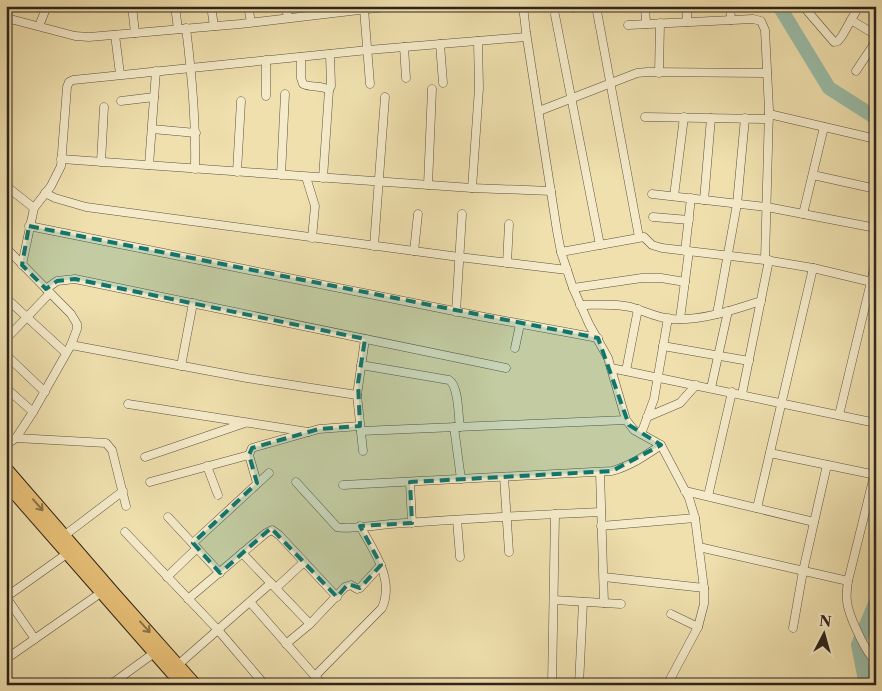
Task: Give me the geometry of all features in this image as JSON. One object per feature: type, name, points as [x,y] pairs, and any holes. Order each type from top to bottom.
[{"type":"main road","points":[[6,468],[196,685]]},
{"type":"main road","points":[[6,484],[102,592],[178,683]]},
{"type":"street","points":[[39,26],[47,6]]},
{"type":"street","points":[[132,6],[135,33]]},
{"type":"street","points":[[175,6],[191,67],[196,133],[194,169]]},
{"type":"street","points":[[211,6],[214,26]]},
{"type":"street","points":[[248,6],[251,22]]},
{"type":"street","points":[[286,6],[288,18]]},
{"type":"street","points":[[314,6],[315,15]]},
{"type":"street","points":[[6,19],[75,36],[89,37],[214,26],[393,6]]},
{"type":"street","points":[[523,6],[526,37],[561,252],[572,288],[608,358],[626,420],[629,425],[641,434],[661,445],[685,492],[695,518],[704,588],[704,604],[698,627],[667,685]]},
{"type":"street","points":[[596,6],[639,237]]},
{"type":"street","points":[[645,6],[646,24]]},
{"type":"street","points":[[687,6],[688,22]]},
{"type":"street","points":[[730,6],[731,20]]},
{"type":"street","points":[[803,6],[834,42],[842,36],[859,6]]},
{"type":"street","points":[[359,9],[368,50],[370,84]]},
{"type":"street","points":[[555,15],[600,244]]},
{"type":"street","points":[[628,25],[753,19],[761,21],[765,30],[769,117],[767,260],[761,301],[742,394]]},
{"type":"street","points":[[851,20],[876,34]]},
{"type":"street","points":[[659,73],[660,23]]},
{"type":"street","points":[[115,35],[120,74]]},
{"type":"street","points":[[22,265],[34,208],[56,178],[61,166],[66,87],[69,82],[81,78],[301,56],[526,37]]},
{"type":"street","points":[[472,188],[479,88],[478,41]]},
{"type":"street","points":[[856,71],[876,41]]},
{"type":"street","points":[[440,44],[443,83]]},
{"type":"street","points":[[404,47],[406,78]]},
{"type":"street","points":[[323,178],[329,90],[331,86],[330,54]]},
{"type":"street","points":[[301,56],[301,78],[303,84],[329,90]]},
{"type":"street","points":[[266,60],[266,96]]},
{"type":"street","points":[[149,165],[156,71]]},
{"type":"street","points":[[539,111],[637,73],[768,73]]},
{"type":"street","points":[[428,185],[432,89]]},
{"type":"street","points":[[281,175],[285,94]]},
{"type":"street","points":[[121,101],[154,97]]},
{"type":"street","points":[[374,246],[385,97]]},
{"type":"street","points":[[237,172],[241,101]]},
{"type":"street","points":[[102,162],[104,107]]},
{"type":"street","points":[[645,117],[769,117],[876,139]]},
{"type":"street","points":[[674,196],[684,118]]},
{"type":"street","points":[[704,200],[711,118]]},
{"type":"street","points":[[717,314],[737,204],[745,118]]},
{"type":"street","points":[[804,214],[824,127]]},
{"type":"street","points":[[152,129],[196,133]]},
{"type":"street","points":[[61,159],[379,182],[551,191]]},
{"type":"street","points":[[813,175],[876,189]]},
{"type":"street","points":[[306,177],[315,206],[312,238]]},
{"type":"street","points":[[6,186],[34,208]]},
{"type":"street","points":[[45,193],[55,198],[86,207],[567,270]]},
{"type":"street","points":[[652,194],[767,207],[876,228]]},
{"type":"street","points":[[680,319],[685,282],[691,198]]},
{"type":"street","points":[[414,251],[418,214]]},
{"type":"street","points":[[456,312],[462,214]]},
{"type":"street","points":[[653,217],[689,220]]},
{"type":"street","points":[[507,263],[510,224]]},
{"type":"street","points":[[30,226],[456,312],[598,338]]},
{"type":"street","points":[[561,252],[639,237],[644,238],[657,247],[767,260],[813,268],[873,282]]},
{"type":"street","points":[[6,248],[71,314],[76,324],[76,334],[45,392],[16,438],[6,445]]},
{"type":"street","points":[[839,415],[873,282],[876,261]]},
{"type":"street","points":[[757,508],[813,268]]},
{"type":"street","points":[[572,288],[642,278],[661,278],[685,282]]},
{"type":"street","points":[[6,339],[57,281],[75,279],[506,368]]},
{"type":"street","points":[[6,298],[66,353]]},
{"type":"street","points":[[580,305],[623,306],[668,318],[680,319],[717,314],[761,301]]},
{"type":"street","points":[[181,366],[193,304]]},
{"type":"street","points":[[626,371],[638,309]]},
{"type":"street","points":[[711,388],[728,311]]},
{"type":"street","points":[[641,434],[654,399],[668,318]]},
{"type":"street","points":[[516,348],[520,324]]},
{"type":"street","points":[[363,452],[357,395],[365,339]]},
{"type":"street","points":[[71,344],[247,378],[357,395]]},
{"type":"street","points":[[663,346],[749,361]]},
{"type":"street","points":[[6,356],[45,392]]},
{"type":"street","points":[[360,365],[453,382],[456,389],[461,479]]},
{"type":"street","points":[[611,368],[696,384],[876,423]]},
{"type":"street","points":[[648,417],[680,403],[696,384]]},
{"type":"street","points":[[6,388],[33,412]]},
{"type":"street","points":[[708,496],[732,392]]},
{"type":"street","points":[[128,404],[308,432]]},
{"type":"street","points":[[150,482],[248,455],[252,448],[258,445],[318,429],[457,427],[626,420]]},
{"type":"street","points":[[146,457],[246,423]]},
{"type":"street","points":[[16,438],[106,443],[112,450],[126,506]]},
{"type":"street","points":[[343,485],[600,472],[625,467],[661,445]]},
{"type":"street","points":[[770,454],[875,473],[848,582],[847,604],[868,653],[876,661]]},
{"type":"street","points":[[248,455],[257,484]]},
{"type":"street","points":[[793,628],[803,571],[827,465]]},
{"type":"street","points":[[207,466],[218,495]]},
{"type":"street","points":[[600,472],[604,603]]},
{"type":"street","points":[[168,577],[195,546],[269,473]]},
{"type":"street","points":[[504,477],[509,552]]},
{"type":"street","points":[[296,482],[338,527],[346,529],[360,526],[506,516],[601,512]]},
{"type":"street","points":[[410,482],[412,523]]},
{"type":"street","points":[[65,536],[123,491]]},
{"type":"street","points":[[685,492],[814,522]]},
{"type":"street","points":[[552,685],[555,514]]},
{"type":"street","points":[[168,517],[220,573]]},
{"type":"street","points":[[601,526],[695,518]]},
{"type":"street","points":[[457,520],[460,557]]},
{"type":"street","points":[[250,602],[318,679],[382,608],[386,600],[386,579],[360,526]]},
{"type":"street","points":[[188,599],[268,531],[272,530],[279,535],[337,597]]},
{"type":"street","points":[[124,532],[218,630],[265,685]]},
{"type":"street","points":[[699,548],[848,582]]},
{"type":"street","points":[[35,639],[6,596],[68,553]]},
{"type":"street","points":[[242,553],[310,624]]},
{"type":"street","points":[[179,664],[250,602],[304,562]]},
{"type":"street","points":[[286,644],[310,624],[348,585],[357,589],[360,588],[380,565]]},
{"type":"street","points":[[604,577],[704,588]]},
{"type":"street","points":[[6,659],[102,592]]},
{"type":"street","points":[[554,600],[621,604]]},
{"type":"street","points":[[579,685],[583,602]]},
{"type":"street","points":[[671,614],[698,627]]},
{"type":"street","points":[[110,685],[154,653]]},
{"type":"highlighted area","points":[[29,226],[598,338],[629,425],[661,445],[612,471],[410,482],[412,523],[360,526],[381,565],[360,588],[348,584],[337,597],[271,528],[220,573],[193,543],[257,483],[249,455],[252,448],[319,429],[360,426],[358,383],[365,339],[75,279],[57,281],[46,289],[22,265]]},
{"type":"waterway","points":[[779,6],[829,88],[876,118]]},
{"type":"waterway","points":[[866,685],[858,645],[876,601]]}]
